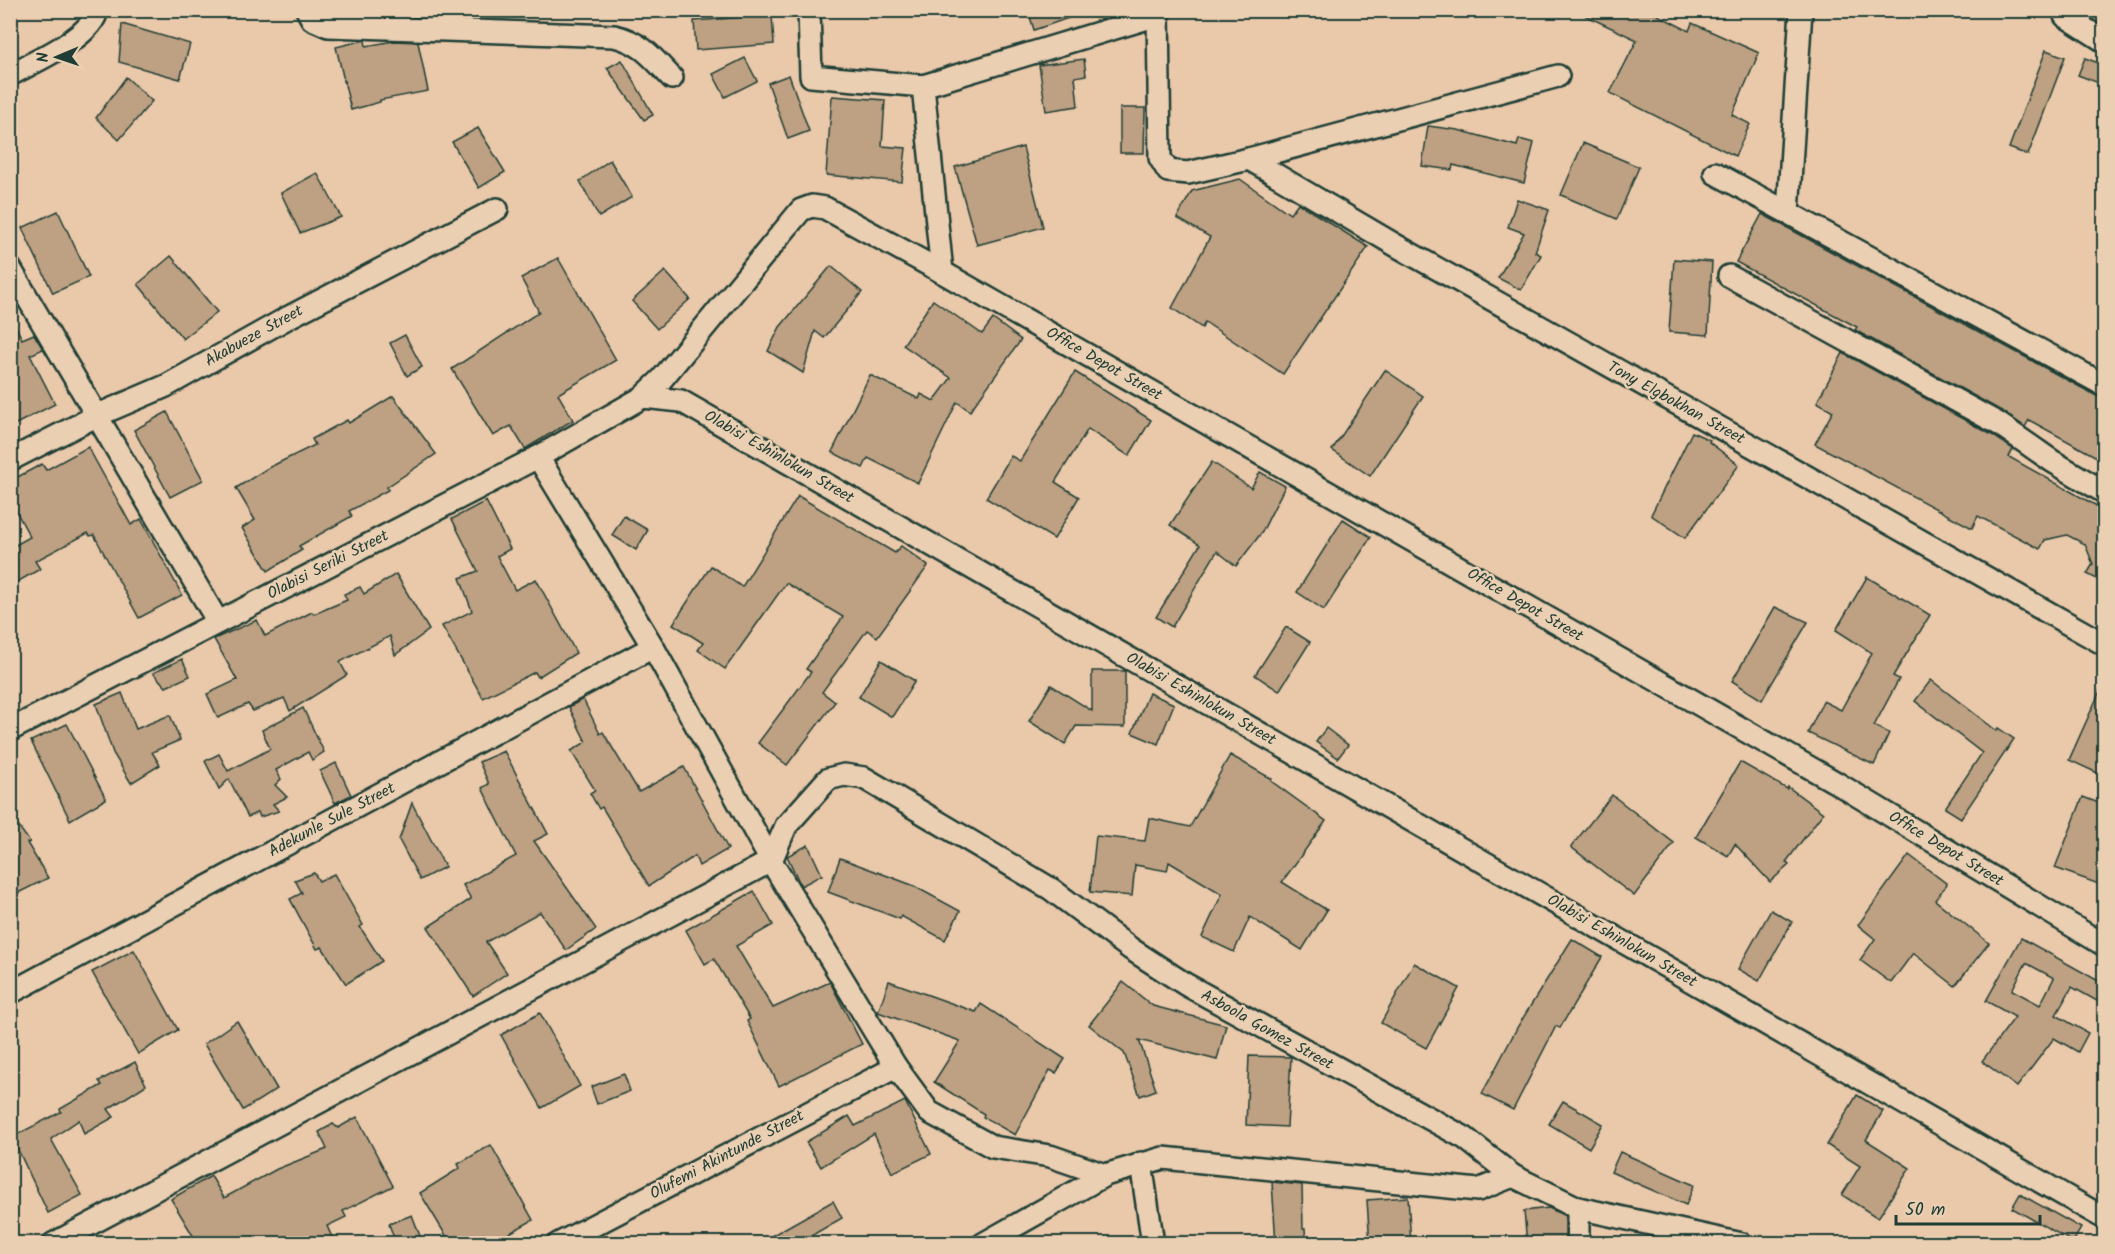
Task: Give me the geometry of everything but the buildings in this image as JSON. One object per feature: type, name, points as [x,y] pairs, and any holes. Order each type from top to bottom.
[{"type":"street","points":[[10,75],[79,36],[96,19],[97,10]]},
{"type":"street","points":[[307,10],[312,20],[328,26],[614,36],[630,40],[643,47],[672,78]]},
{"type":"street","points":[[809,10],[811,76],[923,86],[1158,13],[1160,158],[1168,171],[1188,173],[1249,159],[1557,76]]},
{"type":"street","points":[[1788,212],[1801,10]]},
{"type":"street","points":[[2066,16],[2104,41]]},
{"type":"street","points":[[923,86],[942,272]]},
{"type":"street","name":"Tony Elgbokhan Street","points":[[1249,159],[1398,246],[2104,644]]},
{"type":"street","points":[[1715,172],[2104,385]]},
{"type":"street","points":[[643,397],[661,380],[801,210],[812,206],[825,208],[942,272]]},
{"type":"street","name":"Akabueze Street","points":[[10,460],[98,415],[166,386],[289,317],[497,209]]},
{"type":"street","points":[[10,268],[218,622]]},
{"type":"street","name":"Office Depot Street","points":[[942,272],[1835,782],[2104,945]]},
{"type":"street","points":[[1729,276],[1999,424],[2052,461],[2104,492]]},
{"type":"street","name":"Olabisi Seriki Street","points":[[10,730],[538,457],[643,397]]},
{"type":"street","name":"Olabisi Eshinlokun Street","points":[[643,397],[681,401],[692,407],[2104,1218]]},
{"type":"street","points":[[538,457],[653,647],[771,861],[896,1067],[929,1112],[993,1147],[1050,1156],[1105,1175]]},
{"type":"street","name":"Adekunle Sule Street","points":[[10,993],[653,647]]},
{"type":"street","name":"Asboola Gomez Street","points":[[771,861],[786,826],[828,779],[844,775],[864,778],[1051,889],[1131,949],[1185,984],[1465,1138],[1513,1176],[1578,1208],[1742,1244]]},
{"type":"street","points":[[53,1244],[771,861]]},
{"type":"street","name":"Olufemi Akintunde Street","points":[[558,1244],[896,1067]]},
{"type":"street","points":[[983,1244],[1105,1175],[1163,1158],[1478,1190],[1513,1176]]},
{"type":"street","points":[[1141,1163],[1153,1244]]},
{"type":"street","points":[[1578,1208],[1578,1244]]}]
